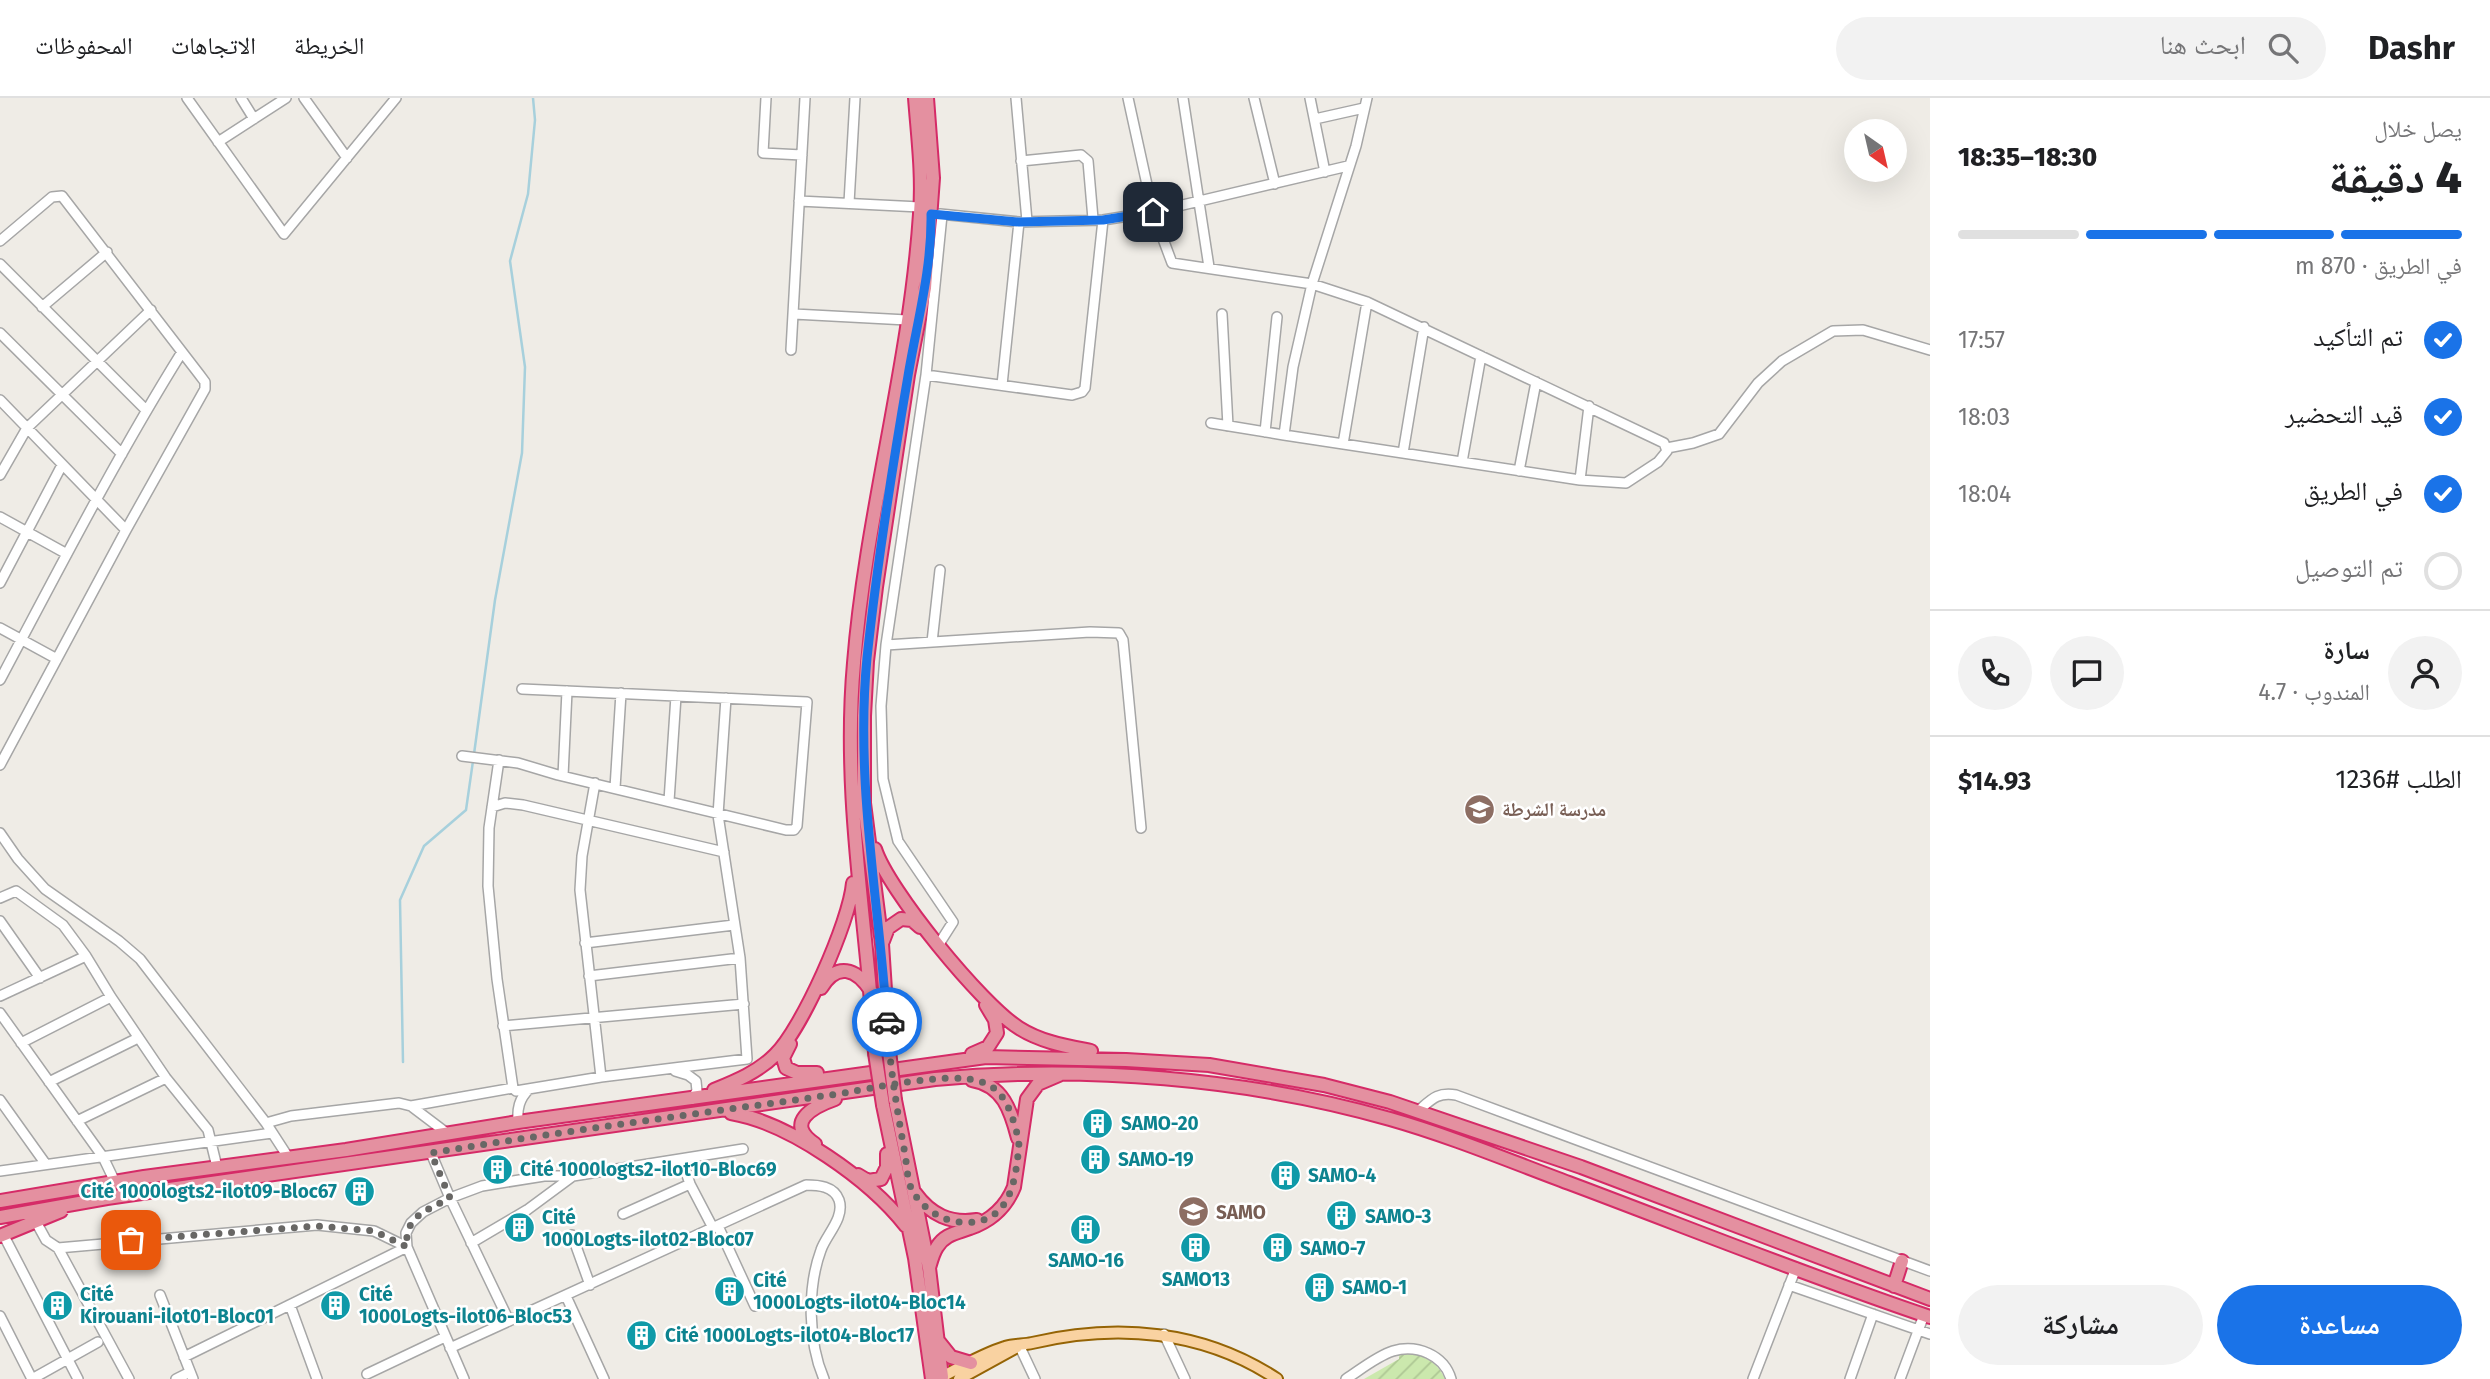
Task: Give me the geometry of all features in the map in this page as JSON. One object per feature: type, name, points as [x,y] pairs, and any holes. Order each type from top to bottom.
[{"type":"highway","points":[[861,1091],[823,1103],[811,1110],[803,1120],[801,1128],[804,1135],[860,1176],[868,1181],[875,1181],[881,1179],[887,1167],[886,1129],[875,1053],[871,992],[855,862],[851,763],[853,664],[861,598],[907,320],[931,212],[920,169],[915,98]]},
{"type":"highway","points":[[927,98],[933,178],[926,288],[906,388],[867,661],[864,771],[867,825],[882,944],[889,1051],[895,1100],[929,1268],[938,1341],[938,1378]]},
{"type":"highway","points":[[867,825],[878,859],[898,891],[976,987],[1017,1026],[1028,1033],[1068,1047],[1126,1059]]},
{"type":"highway","points":[[692,1099],[750,1074],[778,1052],[789,1037],[840,933],[852,895],[855,862]]},
{"type":"highway","points":[[882,944],[891,925],[901,919],[912,920],[995,1020],[998,1033],[988,1047],[936,1064]]},
{"type":"highway","points":[[863,1074],[792,1072],[784,1065],[783,1058],[807,1011],[831,976],[839,972],[852,972],[863,980],[871,992]]},
{"type":"highway","points":[[0,1201],[518,1122],[986,1057],[1126,1059],[1209,1065],[1324,1084],[1418,1111],[1581,1167],[1930,1299]]},
{"type":"highway","points":[[0,1217],[89,1200],[958,1077],[1008,1073],[1066,1073],[1158,1079],[1277,1093],[1370,1114],[1484,1151],[1927,1316]]},
{"type":"highway","points":[[929,1268],[934,1250],[945,1238],[988,1218],[1002,1208],[1014,1187],[1024,1111],[1031,1091],[1046,1079],[1066,1073]]},
{"type":"highway","points":[[958,1077],[986,1083],[1004,1098],[1019,1142]]},
{"type":"highway","points":[[720,1111],[768,1123],[791,1135],[871,1189],[891,1207],[910,1231]]},
{"type":"highway","points":[[886,1129],[910,1231],[938,1378]]},
{"type":"highway","points":[[912,1189],[929,1210],[943,1218],[966,1222],[988,1218]]},
{"type":"highway","points":[[0,1191],[56,1191]]},
{"type":"highway","points":[[1,1235],[89,1200]]},
{"type":"highway","points":[[1894,1286],[1902,1261]]},
{"type":"highway","points":[[938,1341],[968,1374]]},
{"type":"main road","points":[[938,1378],[968,1374],[1006,1347],[1062,1335],[1118,1331],[1164,1334],[1202,1343],[1228,1353],[1270,1377]]},
{"type":"street","points":[[187,98],[284,234],[396,98]]},
{"type":"street","points":[[241,98],[254,118]]},
{"type":"street","points":[[218,142],[286,98]]},
{"type":"street","points":[[304,98],[347,158]]},
{"type":"street","points":[[766,98],[763,153],[802,155]]},
{"type":"street","points":[[791,350],[805,98]]},
{"type":"street","points":[[849,203],[855,98]]},
{"type":"street","points":[[1002,385],[1023,221],[1016,98]]},
{"type":"street","points":[[1128,98],[1153,212],[1172,263],[1311,284],[1367,302],[1589,406],[1664,443],[1667,448]]},
{"type":"street","points":[[1183,98],[1209,267]]},
{"type":"street","points":[[1254,98],[1275,184]]},
{"type":"street","points":[[1310,98],[1325,172]]},
{"type":"street","points":[[1284,435],[1293,367],[1311,284],[1356,145],[1367,98]]},
{"type":"street","points":[[1315,119],[1364,108]]},
{"type":"street","points":[[926,375],[1072,395],[1085,388],[1098,219],[1088,161],[1081,155],[1021,161]]},
{"type":"street","points":[[799,201],[849,203],[1023,221],[1098,219],[1153,212],[1348,166]]},
{"type":"street","points":[[0,241],[52,197],[62,196],[205,382],[205,389],[0,765]]},
{"type":"street","points":[[931,212],[926,375],[886,645],[881,706],[883,779],[898,841],[953,922],[939,944]]},
{"type":"street","points":[[42,307],[107,252]]},
{"type":"street","points":[[0,264],[146,410]]},
{"type":"street","points":[[1343,444],[1367,302]]},
{"type":"street","points":[[0,475],[27,428],[151,310]]},
{"type":"street","points":[[794,314],[907,320]]},
{"type":"street","points":[[1222,314],[1228,426]]},
{"type":"street","points":[[1265,432],[1277,317]]},
{"type":"street","points":[[1403,453],[1424,327]]},
{"type":"street","points":[[1667,448],[1719,435],[1758,383],[1782,361],[1833,331],[1863,330],[1930,350]]},
{"type":"street","points":[[0,333],[122,454]]},
{"type":"street","points":[[0,680],[96,499],[182,352]]},
{"type":"street","points":[[1462,462],[1482,356]]},
{"type":"street","points":[[1520,471],[1536,382]]},
{"type":"street","points":[[0,400],[126,530]]},
{"type":"street","points":[[1580,480],[1589,406]]},
{"type":"street","points":[[1211,424],[1580,480],[1626,482],[1658,462],[1667,448]]},
{"type":"street","points":[[0,583],[62,465]]},
{"type":"street","points":[[0,517],[67,554]]},
{"type":"street","points":[[932,642],[940,570]]},
{"type":"street","points":[[0,628],[57,659]]},
{"type":"street","points":[[886,645],[1090,632],[1119,633],[1123,640],[1141,828]]},
{"type":"street","points":[[462,756],[518,762],[563,776],[786,830],[794,830],[797,826],[807,702],[522,689]]},
{"type":"street","points":[[563,776],[567,691]]},
{"type":"street","points":[[614,788],[621,694]]},
{"type":"street","points":[[669,801],[676,696]]},
{"type":"street","points":[[266,1123],[291,1116],[399,1103],[411,1105],[513,1088],[516,1091],[601,1077],[747,1059],[740,958],[718,815],[726,698]]},
{"type":"street","points":[[499,760],[489,828],[488,886],[503,1026],[513,1088]]},
{"type":"street","points":[[595,783],[580,872],[581,910],[601,1077]]},
{"type":"street","points":[[492,807],[505,803],[523,805],[724,852]]},
{"type":"street","points":[[0,833],[18,859],[45,889],[140,959],[266,1123],[288,1157]]},
{"type":"street","points":[[0,898],[16,891],[63,925],[166,1078],[208,1130],[217,1167]]},
{"type":"street","points":[[0,921],[40,978]]},
{"type":"street","points":[[585,943],[734,925]]},
{"type":"street","points":[[0,996],[86,956]]},
{"type":"street","points":[[589,976],[740,958]]},
{"type":"street","points":[[21,1043],[111,997]]},
{"type":"street","points":[[503,1026],[744,1004]]},
{"type":"street","points":[[0,1013],[103,1157],[115,1182]]},
{"type":"street","points":[[49,1082],[138,1038]]},
{"type":"street","points":[[670,1070],[688,1075],[696,1081],[697,1091],[692,1099]]},
{"type":"street","points":[[78,1121],[166,1078]]},
{"type":"street","points":[[518,1122],[517,1110],[522,1097],[530,1088]]},
{"type":"street","points":[[1418,1111],[1444,1093],[1456,1096],[1930,1271]]},
{"type":"street","points":[[0,1100],[45,1163]]},
{"type":"street","points":[[411,1105],[448,1134]]},
{"type":"street","points":[[0,1171],[272,1133]]},
{"type":"street","points":[[464,1379],[407,1247],[406,1233],[411,1223],[423,1212],[482,1186],[544,1176],[573,1176],[743,1149]]},
{"type":"street","points":[[431,1153],[509,1321]]},
{"type":"street","points":[[682,1160],[691,1184],[716,1227],[755,1306]]},
{"type":"street","points":[[471,1243],[527,1210],[573,1176]]},
{"type":"street","points":[[623,1214],[691,1184]]},
{"type":"street","points":[[450,1348],[806,1185],[818,1185],[834,1193],[839,1200],[839,1216],[821,1251],[814,1280],[814,1345],[824,1379]]},
{"type":"street","points":[[35,1220],[46,1240],[58,1248],[129,1379]]},
{"type":"street","points":[[58,1248],[317,1226],[374,1231],[407,1247]]},
{"type":"street","points":[[1,1235],[78,1379]]},
{"type":"street","points":[[572,1235],[590,1285]]},
{"type":"street","points":[[184,1357],[407,1247]]},
{"type":"street","points":[[1753,1379],[1796,1268]]},
{"type":"street","points":[[1789,1285],[1930,1334]]},
{"type":"street","points":[[160,1295],[192,1375],[176,1379]]},
{"type":"street","points":[[566,1296],[604,1379]]},
{"type":"street","points":[[290,1305],[317,1379]]},
{"type":"street","points":[[1850,1379],[1873,1314]]},
{"type":"street","points":[[0,1316],[32,1379],[98,1342]]},
{"type":"street","points":[[1900,1379],[1918,1330],[1927,1316]]},
{"type":"street","points":[[1164,1334],[1185,1379]]},
{"type":"street","points":[[367,1374],[445,1337]]},
{"type":"street","points":[[1019,1345],[1035,1379]]},
{"type":"street","points":[[1346,1379],[1392,1351],[1407,1349],[1429,1353],[1441,1361],[1451,1379]]},
{"type":"green space","points":[[1399,1352],[1414,1354],[1432,1362],[1445,1379],[1364,1379],[1399,1359]]},
{"type":"waterway","points":[[474,754],[495,600],[522,453],[525,367],[510,261],[528,194],[535,120],[533,98]]},
{"type":"waterway","points":[[403,1062],[400,900],[424,846],[466,810],[473,761]]},
{"type":"way so far","points":[[131,1240],[317,1226],[374,1231],[407,1247],[406,1233],[411,1223],[423,1212],[450,1198],[431,1153],[861,1091],[886,1087],[910,1083],[935,1079],[958,1077],[986,1083],[1004,1098],[1019,1142],[1014,1187],[1002,1208],[988,1218],[966,1222],[943,1218],[929,1210],[912,1189],[895,1100],[892,1075],[889,1051],[887,1022]]},
{"type":"place","name":"مدرسة الشرطة","points":[[1479,809]]},
{"type":"place","name":"SAMO-20","points":[[1098,1123]]},
{"type":"place","name":"SAMO-19","points":[[1095,1159]]},
{"type":"place","name":"Cité 1000logts2-ilot10-Bloc69","points":[[497,1169]]},
{"type":"place","name":"SAMO-4","points":[[1285,1175]]},
{"type":"place","name":"Cité 1000logts2-ilot09-Bloc67","points":[[360,1191]]},
{"type":"place","name":"SAMO","points":[[1193,1212]]},
{"type":"place","name":"SAMO-3","points":[[1342,1216]]},
{"type":"place","name":"Cité 1000Logts-ilot02-Bloc07","points":[[519,1228]]},
{"type":"place","name":"SAMO-16","points":[[1086,1229]]},
{"type":"place","name":"SAMO13","points":[[1196,1248]]},
{"type":"place","name":"SAMO-7","points":[[1277,1248]]},
{"type":"place","name":"SAMO-1","points":[[1319,1287]]},
{"type":"place","name":"Cité 1000Logts-ilot04-Bloc14","points":[[730,1291]]},
{"type":"place","name":"Cité Kirouani-ilot01-Bloc01","points":[[57,1305]]},
{"type":"place","name":"Cité 1000Logts-ilot06-Bloc53","points":[[336,1305]]},
{"type":"place","name":"Cité 1000Logts-ilot04-Bloc17","points":[[642,1335]]},
{"type":"route","points":[[887,1022],[882,944],[864,803],[864,716],[867,661],[876,587],[908,374],[926,288],[931,214],[1019,222],[1103,220],[1153,212]]}]
